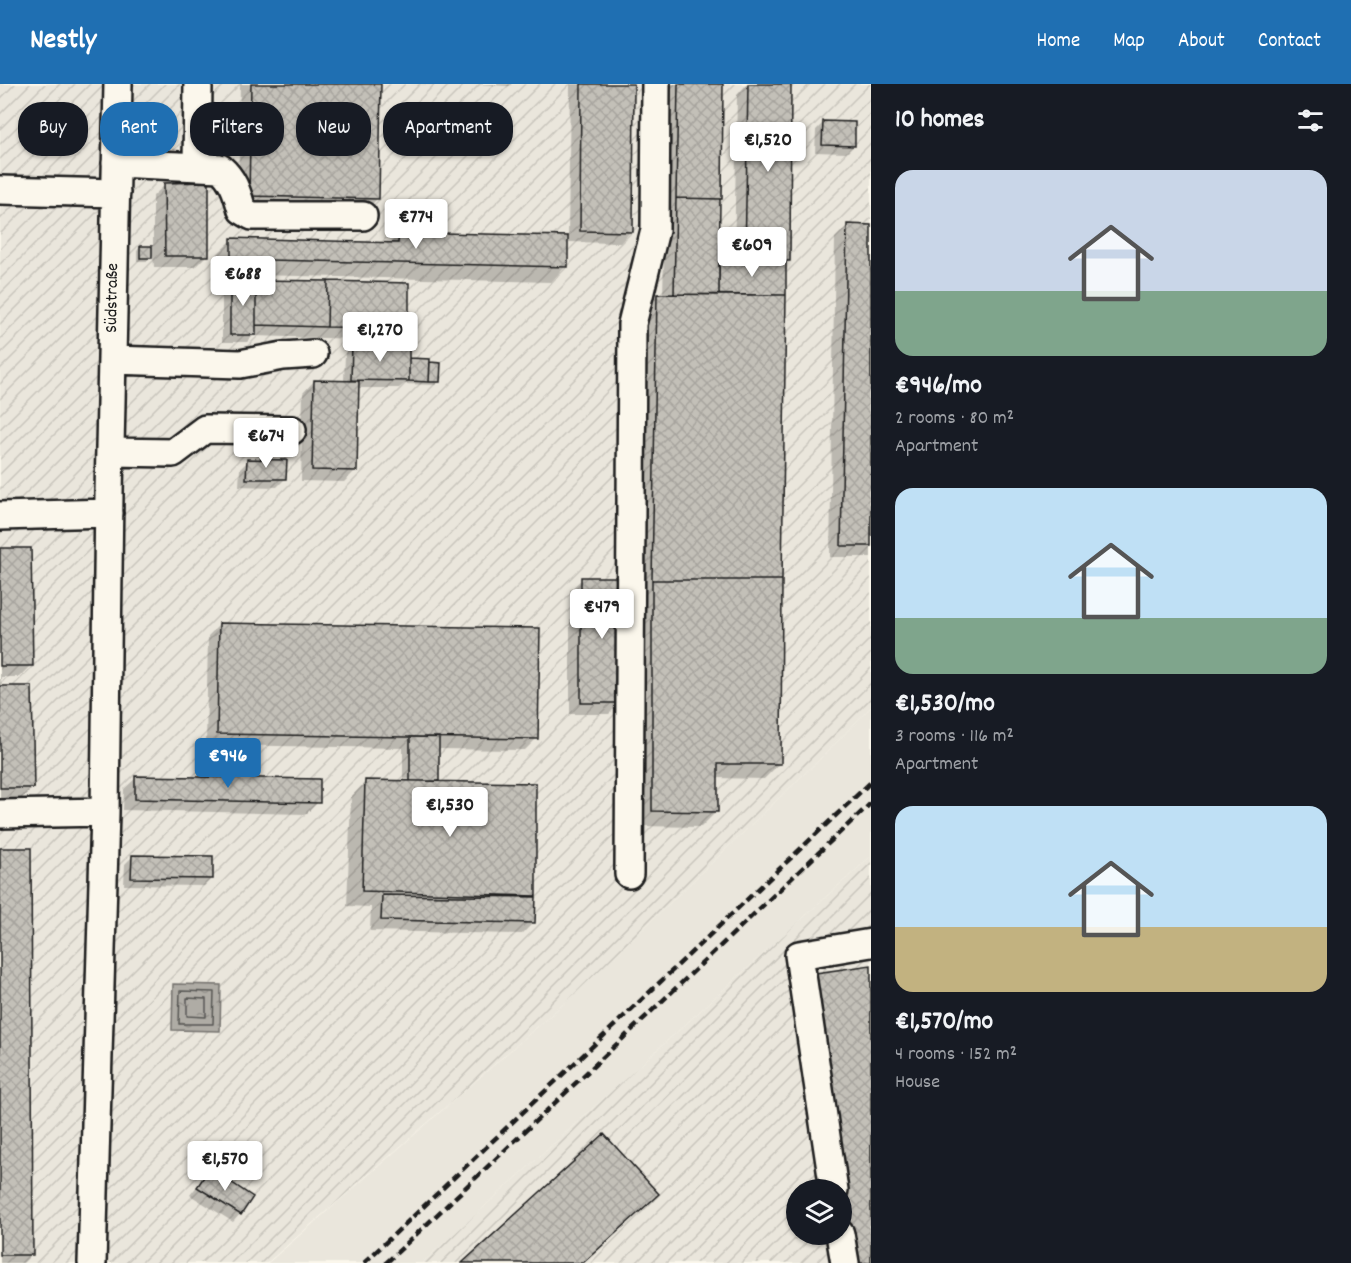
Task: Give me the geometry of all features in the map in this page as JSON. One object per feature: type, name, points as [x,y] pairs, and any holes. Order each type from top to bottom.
[{"type":"street","name":"Südstraße","points":[[92,1263],[105,812],[118,84]]},
{"type":"street","points":[[197,166],[198,84]]},
{"type":"street","points":[[629,874],[632,324],[655,230],[656,84]]},
{"type":"street","points":[[116,163],[220,168],[230,177],[242,210],[252,216],[363,216]]},
{"type":"street","points":[[0,190],[116,193]]},
{"type":"street","points":[[112,360],[240,364],[283,356],[313,354]]},
{"type":"street","points":[[110,452],[173,453],[205,429],[292,430]]},
{"type":"street","points":[[0,516],[109,513]]},
{"type":"street","points":[[0,814],[105,812]]},
{"type":"street","points":[[832,1179],[799,956],[871,943]]},
{"type":"street","points":[[842,1245],[845,1263]]},
{"type":"shaded area","points":[[0,84],[871,84],[871,707],[821,758],[576,993],[267,1263],[0,1263]]},
{"type":"shaded area","points":[[871,707],[871,856],[422,1263],[268,1263],[576,993],[821,758]]},
{"type":"shaded area","points":[[871,856],[871,1263],[422,1263]]},
{"type":"water","points":[[173,984],[221,985],[220,1031],[172,1030]]},
{"type":"building","points":[[251,84],[381,84],[379,199],[249,196],[250,156],[284,156],[284,102],[251,102]]},
{"type":"building","points":[[581,84],[634,84],[633,232],[580,231]]},
{"type":"building","points":[[678,84],[723,84],[722,199],[676,198]]},
{"type":"building","points":[[748,84],[791,84],[790,261],[745,261]]},
{"type":"building","points":[[823,121],[855,122],[855,146],[822,145]]},
{"type":"building","points":[[209,182],[209,256],[165,256],[164,183]]},
{"type":"building","points":[[676,198],[720,199],[719,295],[674,294]]},
{"type":"building","points":[[847,224],[871,225],[871,546],[841,546]]},
{"type":"building","points":[[399,232],[568,236],[568,267],[231,259],[231,238],[398,243]]},
{"type":"building","points":[[140,246],[152,246],[152,258],[140,258]]},
{"type":"building","points":[[719,261],[786,261],[786,295],[719,295]]},
{"type":"building","points":[[230,278],[256,280],[256,335],[230,335]]},
{"type":"building","points":[[256,280],[328,281],[327,327],[256,325]]},
{"type":"building","points":[[328,281],[409,283],[409,328],[327,327]]},
{"type":"building","points":[[657,294],[786,295],[782,580],[652,580]]},
{"type":"building","points":[[352,344],[409,345],[409,381],[351,380]]},
{"type":"building","points":[[409,358],[430,359],[429,382],[409,381]]},
{"type":"building","points":[[430,362],[441,363],[440,382],[429,382]]},
{"type":"building","points":[[314,380],[359,381],[357,471],[312,470]]},
{"type":"building","points":[[247,459],[287,460],[286,479],[246,479]]},
{"type":"building","points":[[0,548],[31,548],[33,666],[0,666]]},
{"type":"building","points":[[581,577],[623,577],[622,703],[581,703]]},
{"type":"building","points":[[652,580],[782,580],[781,764],[718,764],[718,812],[652,811]]},
{"type":"building","points":[[219,623],[540,628],[538,739],[217,734]]},
{"type":"building","points":[[0,686],[32,686],[34,788],[0,788]]},
{"type":"building","points":[[410,737],[439,737],[439,781],[410,781]]},
{"type":"building","points":[[135,776],[320,779],[320,803],[135,799]]},
{"type":"building","points":[[365,780],[536,783],[536,896],[362,891]]},
{"type":"building","points":[[0,848],[31,848],[33,1255],[0,1255]]},
{"type":"building","points":[[132,855],[213,856],[213,879],[131,878]]},
{"type":"building","points":[[382,895],[536,897],[535,923],[381,920]]},
{"type":"building","points":[[871,965],[871,1263],[855,1263],[852,1241],[852,1179],[844,1179],[816,973]]},
{"type":"building","points":[[604,1134],[659,1194],[583,1263],[462,1263]]},
{"type":"building","points":[[210,1168],[253,1197],[241,1215],[197,1187]]},
{"type":"railway","points":[[364,1263],[871,782]]},
{"type":"railway","points":[[386,1263],[871,803]]}]
